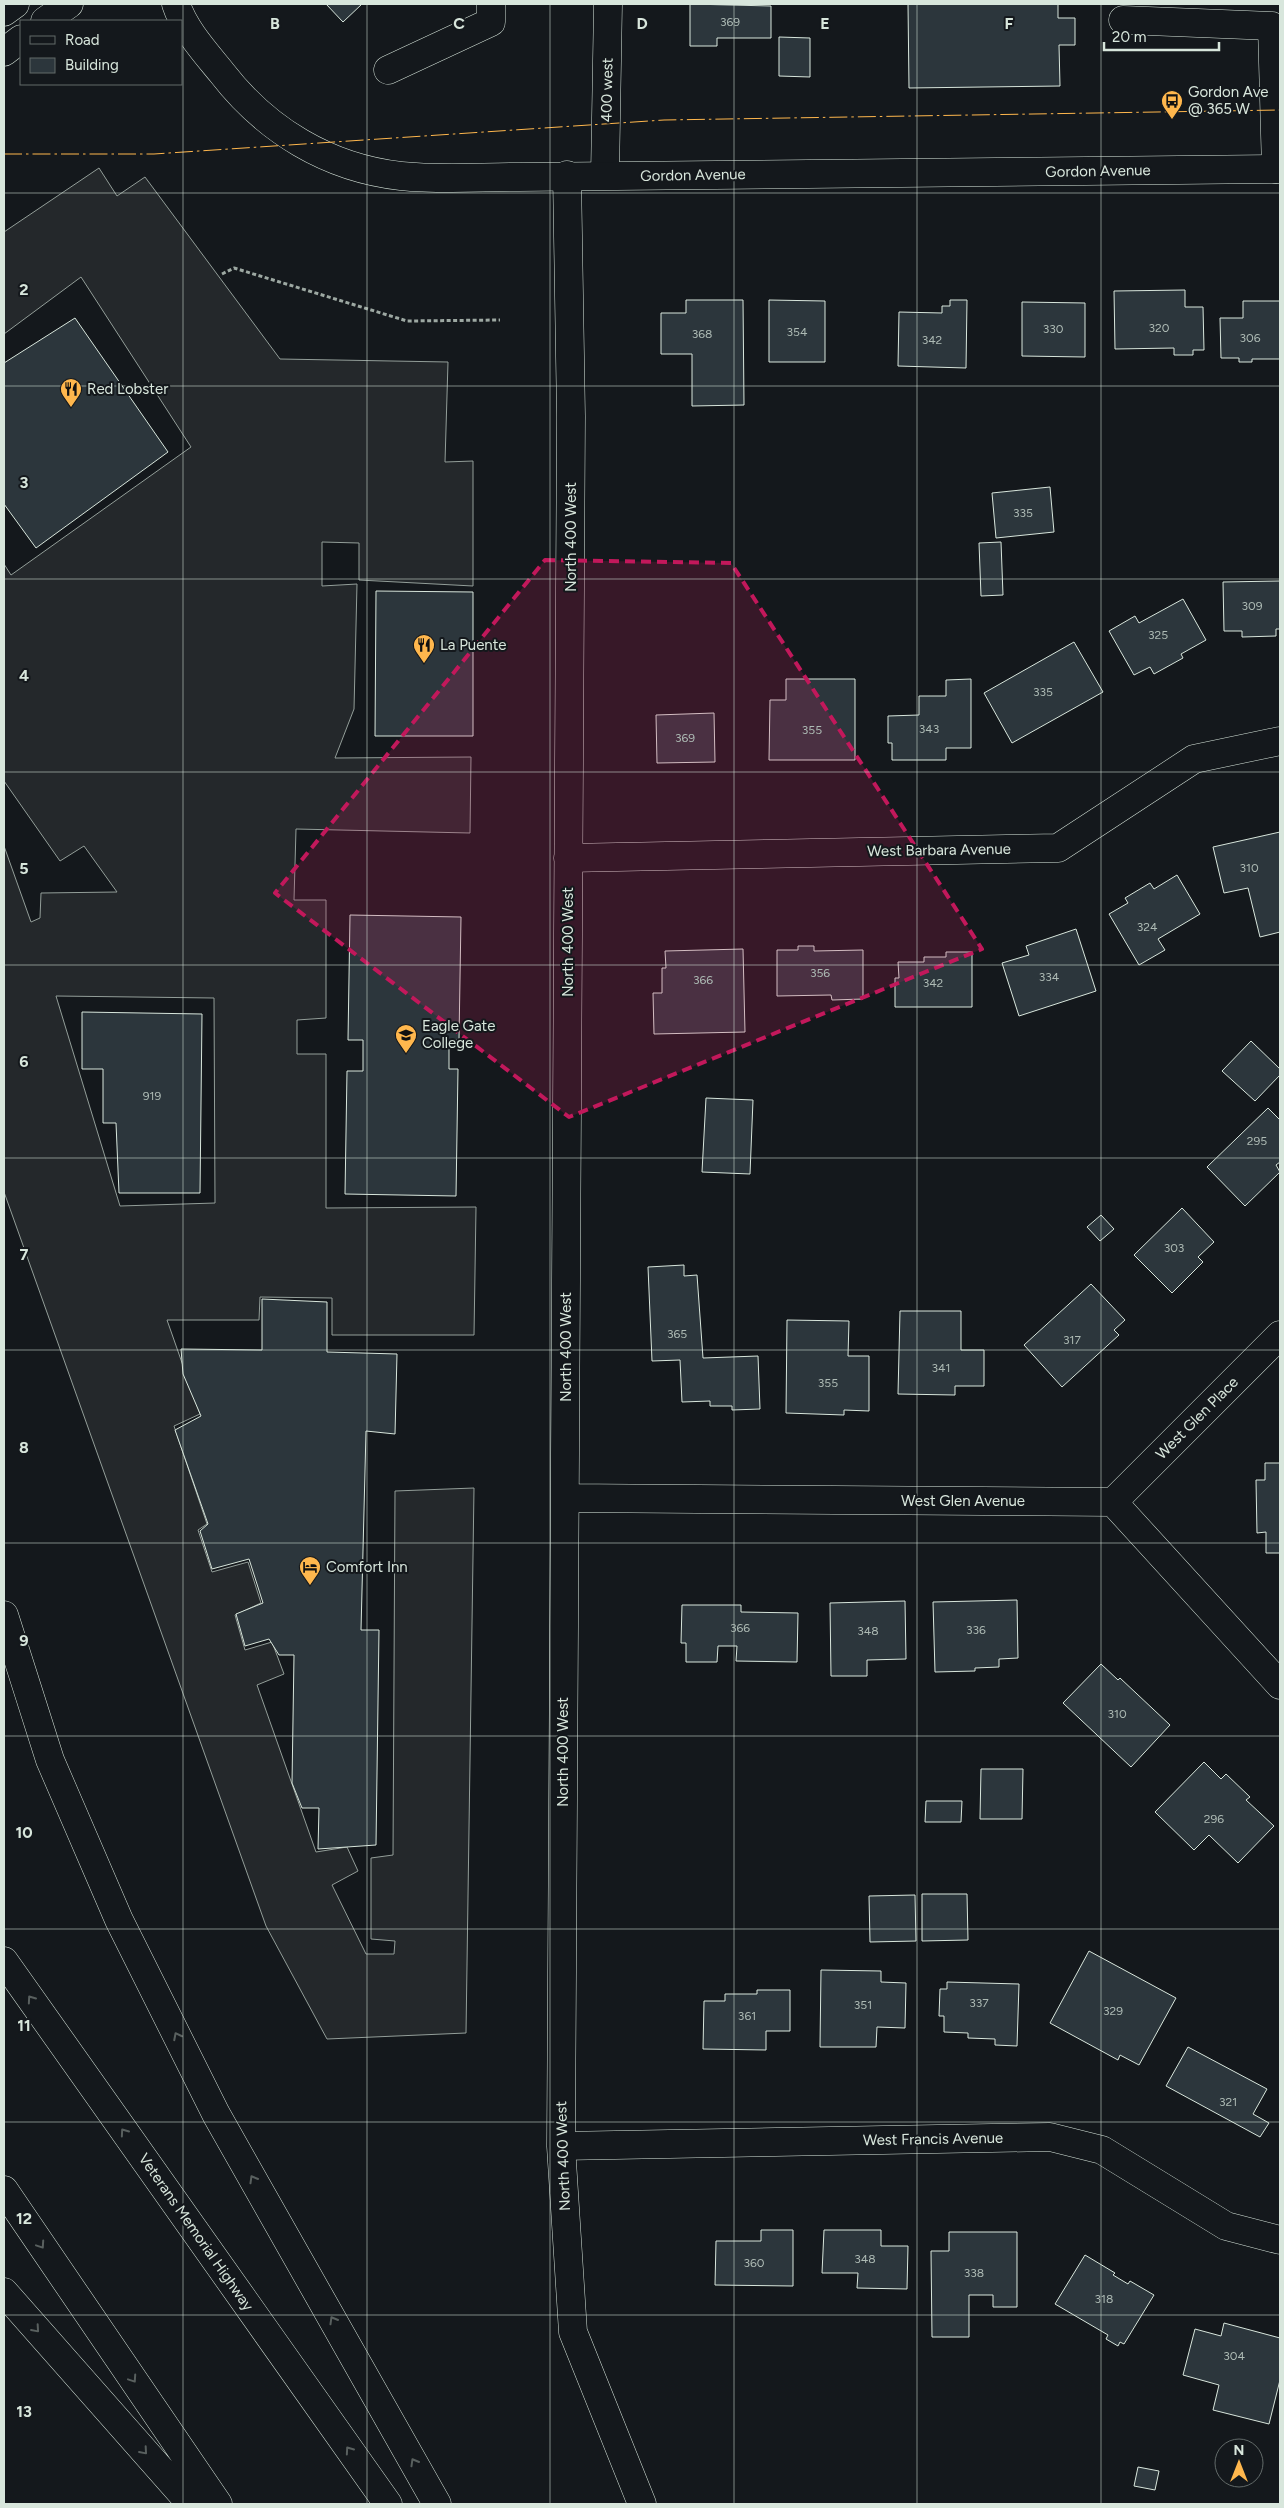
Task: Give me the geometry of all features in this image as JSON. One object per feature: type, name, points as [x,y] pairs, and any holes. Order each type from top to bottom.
[{"type":"main road","points":[[4,12],[15,4]]},
{"type":"main road","points":[[46,20],[69,4]]},
{"type":"main road","name":"Gordon Avenue","points":[[176,4],[181,16],[200,46],[241,97],[284,134],[320,154],[374,172],[406,176],[1278,169]]},
{"type":"main road","points":[[388,70],[491,22],[491,4]]},
{"type":"main road","name":"400 west","points":[[605,175],[608,4]]},
{"type":"main road","points":[[1123,20],[1272,26],[1278,169]]},
{"type":"main road","points":[[4,52],[20,40]]},
{"type":"main road","name":"North 400 West","points":[[566,175],[571,416],[561,2146],[573,2332],[642,2504]]},
{"type":"main road","name":"West Barbara Avenue","points":[[568,858],[1058,848],[1194,759],[1280,741]]},
{"type":"main road","name":"West Glen Place","points":[[1113,1502],[1280,1334]]},
{"type":"main road","name":"West Glen Avenue","points":[[565,1498],[1113,1502]]},
{"type":"main road","points":[[1113,1502],[1280,1686]]},
{"type":"main road","points":[[4,1615],[50,1760],[119,1920],[216,2114],[437,2504]]},
{"type":"main road","name":"Veterans Memorial Highway","points":[[4,1961],[388,2504]]},
{"type":"main road","name":"West Francis Avenue","points":[[561,2146],[1050,2137],[1102,2150],[1226,2226],[1280,2240]]},
{"type":"main road","points":[[4,2190],[218,2504]]},
{"type":"main road","points":[[4,2292],[191,2504]]},
{"type":"path","points":[[222,274],[234,268],[407,321],[500,320]]},
{"type":"highlighted area","points":[[545,560],[731,563],[982,949],[569,1117],[275,893]]},
{"type":"shaded area","points":[[99,168],[117,196],[145,177],[280,359],[448,362],[445,462],[473,461],[473,586],[359,580],[359,543],[322,542],[322,586],[357,584],[354,709],[335,758],[471,757],[470,833],[296,829],[294,900],[326,900],[326,1018],[297,1020],[297,1054],[326,1054],[326,1208],[476,1207],[474,1335],[332,1335],[332,1298],[260,1297],[259,1320],[167,1320],[200,1414],[174,1426],[207,1524],[198,1530],[212,1572],[248,1562],[261,1603],[235,1615],[245,1650],[272,1642],[284,1674],[257,1685],[316,1852],[347,1847],[358,1871],[332,1885],[366,1954],[394,1954],[395,1941],[371,1939],[371,1858],[393,1855],[395,1491],[474,1488],[466,2033],[327,2039],[266,1926],[4,1192],[4,846],[31,922],[40,918],[41,893],[117,892],[84,846],[60,861],[4,781],[4,564],[11,575],[191,447],[81,277],[4,334],[4,232]],"holes":[[[56,996],[214,998],[215,1203],[120,1206]]]},
{"type":"building","points":[[326,4],[362,4],[343,22]]},
{"type":"building","points":[[690,4],[771,6],[771,38],[717,38],[717,46],[690,46]]},
{"type":"building","points":[[908,4],[1058,4],[1058,18],[1075,18],[1075,45],[1059,45],[1060,86],[909,88]]},
{"type":"building","points":[[779,37],[810,38],[810,77],[779,76]]},
{"type":"building","points":[[1185,290],[1185,307],[1203,307],[1204,350],[1193,350],[1193,355],[1174,355],[1174,348],[1115,349],[1114,291]]},
{"type":"building","points":[[686,300],[743,300],[744,405],[692,406],[692,354],[661,354],[661,313],[686,313]]},
{"type":"building","points":[[769,300],[825,301],[825,362],[769,362]]},
{"type":"building","points":[[950,300],[967,300],[966,368],[898,366],[899,312],[942,313],[942,306],[950,306]]},
{"type":"building","points":[[1243,301],[1280,301],[1280,359],[1252,359],[1252,362],[1239,362],[1239,358],[1221,358],[1220,318],[1243,318]]},
{"type":"building","points":[[1022,302],[1085,303],[1085,357],[1022,356]]},
{"type":"building","name":"Red Lobster","points":[[75,318],[168,452],[36,548],[4,504],[4,363]]},
{"type":"building","points":[[1050,487],[1054,532],[996,538],[992,493]]},
{"type":"building","points":[[1001,542],[1003,595],[981,596],[979,543]]},
{"type":"building","points":[[1280,581],[1280,629],[1276,629],[1276,636],[1242,637],[1242,631],[1224,631],[1223,582]]},
{"type":"building","name":"La Puente","points":[[376,591],[473,592],[473,736],[375,736]]},
{"type":"building","points":[[1183,599],[1206,640],[1181,654],[1183,658],[1154,674],[1150,667],[1134,675],[1109,631],[1135,616],[1139,623]]},
{"type":"building","points":[[1074,642],[1103,692],[1012,743],[984,693]]},
{"type":"building","points":[[786,679],[855,679],[855,760],[769,760],[770,700],[786,700]]},
{"type":"building","points":[[971,679],[971,748],[946,748],[946,760],[892,760],[892,743],[888,743],[888,716],[919,715],[919,696],[946,696],[946,680]]},
{"type":"building","points":[[714,713],[715,762],[657,763],[656,715]]},
{"type":"building","points":[[1280,832],[1280,932],[1260,937],[1248,888],[1224,893],[1213,847]]},
{"type":"building","points":[[1177,875],[1200,914],[1158,939],[1165,950],[1139,965],[1109,914],[1128,903],[1125,898],[1150,883],[1154,889]]},
{"type":"building","name":"Eagle Gate College","points":[[350,915],[461,917],[459,1040],[449,1040],[449,1069],[458,1069],[456,1196],[345,1194],[347,1071],[363,1071],[363,1040],[348,1040]]},
{"type":"building","points":[[1076,929],[1096,991],[1019,1016],[1002,963],[1029,955],[1026,946]]},
{"type":"building","points":[[798,946],[814,946],[814,951],[863,950],[863,999],[832,1000],[831,995],[777,996],[777,950],[798,950]]},
{"type":"building","points":[[743,949],[745,1032],[654,1034],[653,993],[662,993],[662,968],[666,968],[665,951]]},
{"type":"building","points":[[946,952],[972,952],[972,1007],[895,1007],[895,978],[899,978],[898,962],[924,962],[924,957],[946,957]]},
{"type":"building","points":[[82,1012],[202,1014],[200,1193],[119,1193],[116,1123],[103,1123],[103,1069],[82,1069]]},
{"type":"building","points":[[1251,1041],[1280,1069],[1280,1075],[1255,1101],[1222,1071]]},
{"type":"building","points":[[706,1098],[753,1100],[750,1174],[702,1172]]},
{"type":"building","points":[[1268,1108],[1280,1120],[1280,1162],[1276,1165],[1280,1172],[1245,1206],[1207,1167]]},
{"type":"building","points":[[1182,1208],[1214,1242],[1198,1257],[1203,1262],[1172,1293],[1134,1255]]},
{"type":"building","points":[[1101,1215],[1114,1229],[1100,1241],[1087,1227]]},
{"type":"building","points":[[684,1265],[684,1276],[697,1275],[703,1358],[758,1356],[760,1409],[732,1410],[732,1406],[710,1406],[710,1401],[682,1402],[680,1360],[652,1361],[648,1267]]},
{"type":"building","points":[[1091,1284],[1125,1320],[1114,1330],[1119,1335],[1062,1387],[1024,1345]]},
{"type":"building","name":"Comfort Inn","points":[[262,1299],[327,1302],[327,1352],[397,1354],[395,1434],[366,1431],[361,1630],[379,1630],[376,1845],[318,1849],[319,1808],[302,1808],[292,1783],[294,1655],[279,1655],[269,1639],[245,1646],[236,1614],[263,1603],[249,1559],[212,1569],[200,1531],[208,1524],[175,1430],[201,1416],[183,1374],[181,1349],[262,1350]]},
{"type":"building","points":[[900,1311],[961,1311],[961,1350],[984,1350],[984,1386],[955,1386],[955,1395],[898,1394]]},
{"type":"building","points":[[787,1320],[849,1321],[848,1356],[869,1356],[869,1411],[844,1410],[844,1415],[786,1413]]},
{"type":"building","points":[[1265,1463],[1280,1463],[1280,1553],[1266,1553],[1266,1532],[1257,1533],[1256,1480],[1265,1480]]},
{"type":"building","points":[[1017,1600],[1018,1658],[999,1659],[999,1667],[975,1668],[975,1671],[935,1672],[933,1602]]},
{"type":"building","points":[[905,1601],[906,1659],[867,1660],[867,1676],[831,1676],[830,1603]]},
{"type":"building","points":[[682,1605],[741,1605],[741,1612],[798,1613],[797,1662],[736,1661],[737,1646],[718,1646],[717,1662],[686,1662],[686,1643],[681,1643]]},
{"type":"building","points":[[1101,1664],[1118,1680],[1120,1678],[1170,1725],[1131,1767],[1063,1703]]},
{"type":"building","points":[[1204,1762],[1221,1779],[1226,1774],[1250,1797],[1246,1800],[1274,1826],[1238,1863],[1209,1835],[1194,1850],[1155,1812]]},
{"type":"building","points":[[981,1769],[1023,1769],[1022,1819],[980,1819]]},
{"type":"building","points":[[926,1801],[962,1801],[961,1822],[925,1822]]},
{"type":"building","points":[[922,1894],[967,1894],[968,1940],[922,1941]]},
{"type":"building","points":[[915,1895],[916,1941],[870,1942],[869,1896]]},
{"type":"building","points":[[1089,1951],[1176,1998],[1139,2065],[1120,2055],[1118,2060],[1050,2023]]},
{"type":"building","points":[[821,1970],[881,1971],[881,1982],[906,1983],[905,2028],[877,2027],[876,2047],[820,2047]]},
{"type":"building","points":[[947,1982],[1019,1984],[1017,2046],[995,2045],[995,2039],[968,2038],[968,2033],[944,2032],[944,2016],[939,2016],[940,1989],[947,1989]]},
{"type":"building","points":[[757,1990],[790,1990],[790,2031],[766,2031],[766,2050],[703,2049],[704,2001],[725,2001],[725,1994],[757,1994]]},
{"type":"building","points":[[1188,2047],[1267,2089],[1253,2114],[1269,2123],[1260,2137],[1166,2086]]},
{"type":"building","points":[[761,2230],[793,2230],[793,2286],[715,2285],[716,2241],[761,2241]]},
{"type":"building","points":[[824,2230],[881,2230],[881,2246],[908,2246],[907,2289],[857,2288],[858,2273],[822,2273]]},
{"type":"building","points":[[949,2232],[1017,2232],[1017,2307],[993,2307],[993,2295],[969,2295],[969,2337],[932,2337],[931,2251],[949,2251]]},
{"type":"building","points":[[1085,2255],[1115,2273],[1113,2275],[1128,2284],[1130,2281],[1154,2295],[1124,2344],[1120,2342],[1118,2346],[1106,2339],[1108,2335],[1055,2304]]},
{"type":"building","points":[[1224,2323],[1280,2338],[1280,2380],[1269,2424],[1213,2410],[1219,2385],[1183,2375],[1195,2329],[1221,2336]]},
{"type":"building","points":[[1138,2467],[1159,2471],[1155,2490],[1134,2486]]},
{"type":"power","points":[[4,154],[154,154],[664,120],[1280,110]]},
{"type":"place","name":"Gordon Ave @ 365 W","points":[[1172,120]]},
{"type":"place","name":"Red Lobster","points":[[71,408]]},
{"type":"place","name":"La Puente","points":[[424,664]]},
{"type":"place","name":"Eagle Gate College","points":[[406,1054]]},
{"type":"place","name":"Comfort Inn","points":[[310,1586]]}]
